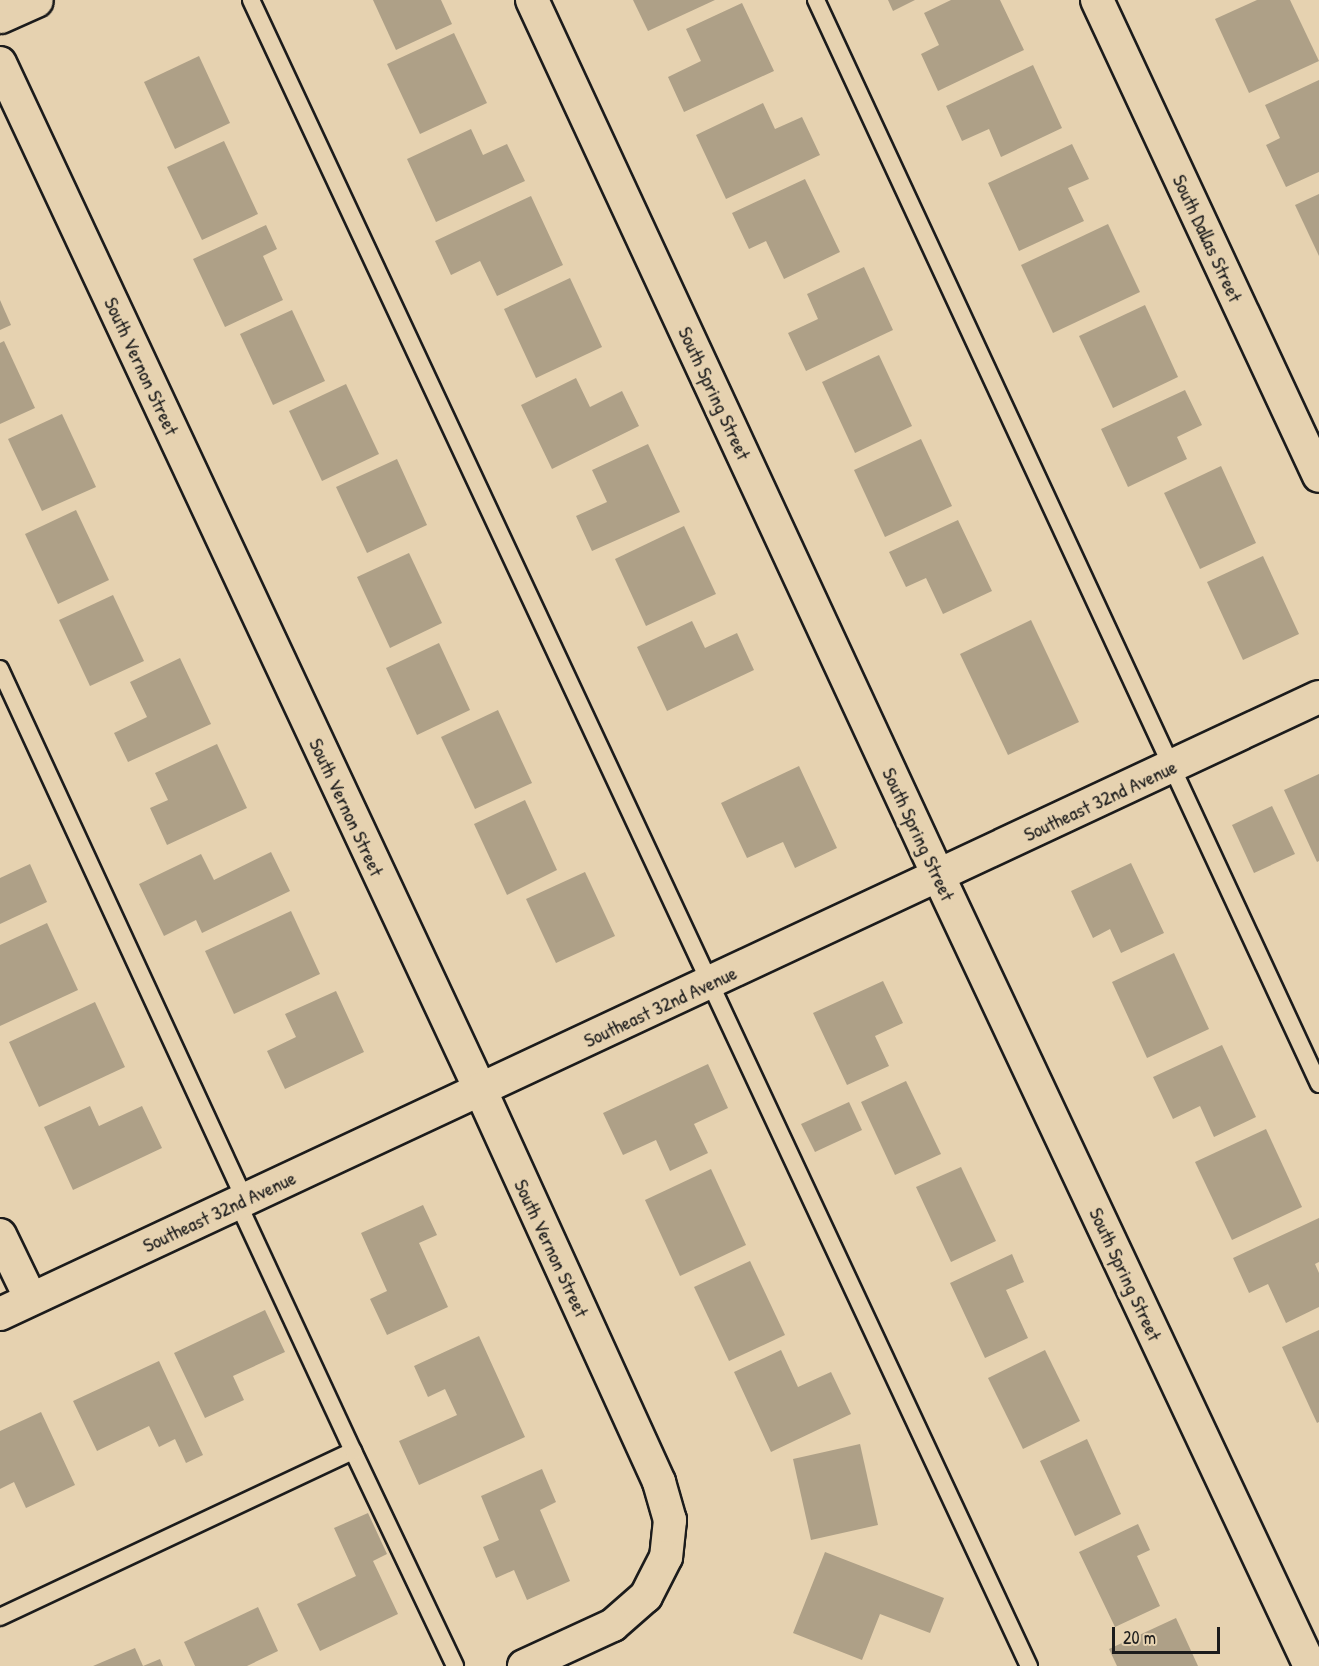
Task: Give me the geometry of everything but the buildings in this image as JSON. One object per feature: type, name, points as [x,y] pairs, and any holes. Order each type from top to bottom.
[{"type":"main road","points":[[0,16],[36,0]]},
{"type":"street","name":"South Spring Street","points":[[532,0],[938,875],[1310,1666]]},
{"type":"street","name":"South Dallas Street","points":[[1097,0],[1319,476]]},
{"type":"street","name":"South Vernon Street","points":[[0,63],[480,1089],[659,1482],[670,1520],[666,1557],[646,1596],[613,1625],[524,1666]]},
{"type":"street","name":"Southeast 32nd Avenue","points":[[0,1314],[1319,697]]},
{"type":"street","points":[[0,1235],[31,1299]]},
{"type":"lane","points":[[251,0],[708,983],[1029,1666]]},
{"type":"lane","points":[[816,0],[1319,1083]]},
{"type":"lane","points":[[0,669],[353,1451],[455,1666]]},
{"type":"lane","points":[[0,1617],[353,1451]]}]
